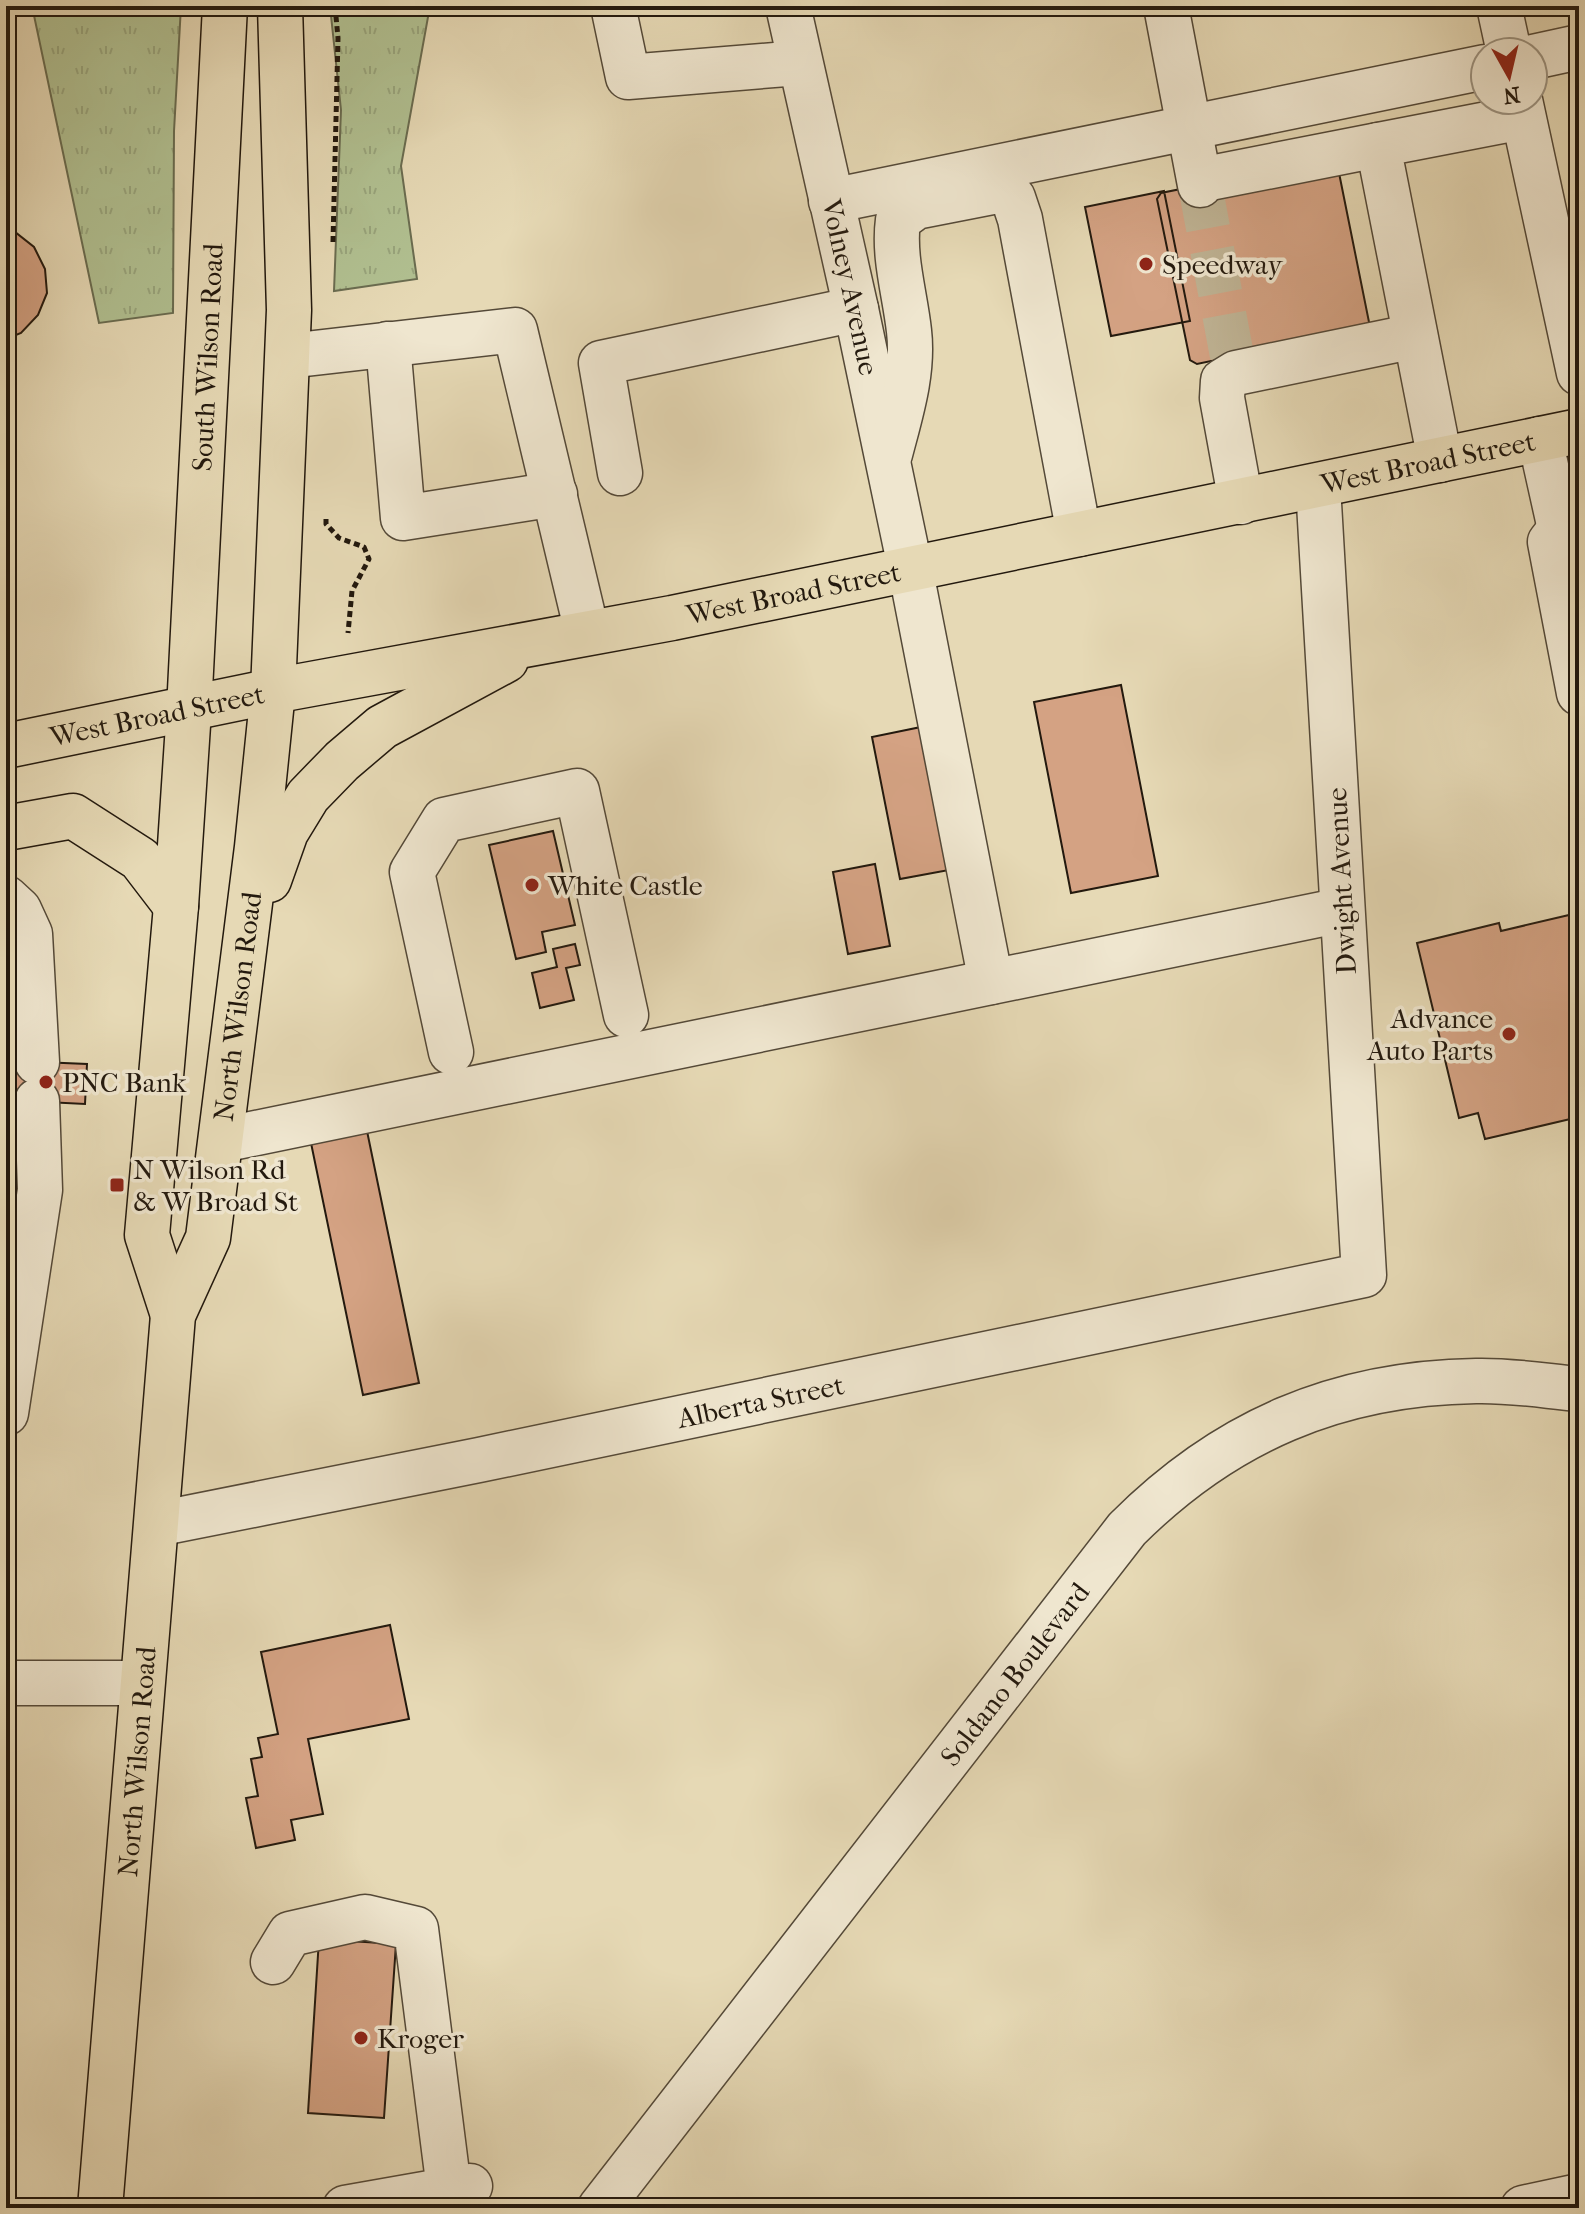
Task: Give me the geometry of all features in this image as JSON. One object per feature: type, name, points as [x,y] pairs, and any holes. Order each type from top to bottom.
[{"type":"main road","name":"South Wilson Road","points":[[189,710],[225,6]]},
{"type":"main road","points":[[273,691],[288,356],[288,208],[280,6]]},
{"type":"main road","name":"West Broad Street","points":[[6,746],[273,691],[672,618],[1559,435]]},
{"type":"main road","points":[[237,1010],[271,871],[286,832],[308,796],[342,761],[382,727],[542,641]]},
{"type":"main road","name":"North Wilson Road","points":[[100,2208],[173,1315],[208,1238],[257,847],[273,691]]},
{"type":"main road","name":"North Wilson Road","points":[[173,1315],[147,1235],[176,906],[189,710]]},
{"type":"main road","points":[[6,828],[73,816],[140,859],[176,906]]},
{"type":"street","points":[[613,6],[628,77],[799,63]]},
{"type":"street","name":"Volney Avenue","points":[[788,6],[888,461],[991,982]]},
{"type":"street","points":[[1166,6],[1200,182],[1378,145],[1490,116]]},
{"type":"street","points":[[1499,6],[1506,36]]},
{"type":"street","points":[[1549,54],[1579,47]]},
{"type":"street","points":[[831,201],[1469,70]]},
{"type":"street","points":[[1523,116],[1568,272],[1579,373]]},
{"type":"street","points":[[1378,145],[1440,460]]},
{"type":"street","points":[[888,461],[906,394],[910,335],[895,240],[898,220],[916,207],[998,191],[1013,198],[1025,246],[1079,534]]},
{"type":"street","points":[[620,473],[601,363],[856,309]]},
{"type":"street","points":[[288,356],[515,330],[587,632]]},
{"type":"street","points":[[1241,502],[1222,398],[1223,381],[1234,364],[1415,336]]},
{"type":"street","points":[[388,344],[403,518],[555,494]]},
{"type":"street","points":[[1559,435],[1569,533],[1550,542],[1579,693]]},
{"type":"street","name":"Dwight Avenue","points":[[1318,486],[1364,1275]]},
{"type":"street","points":[[451,1052],[412,872],[444,820],[548,797],[577,791],[626,1015]]},
{"type":"street","points":[[6,898],[19,910],[30,934],[40,1190],[6,1413]]},
{"type":"street","points":[[222,1140],[1342,910]]},
{"type":"street","name":"Alberta Street","points":[[157,1524],[495,1457],[1364,1275]]},
{"type":"street","name":"Soldano Boulevard","points":[[600,2208],[973,1725],[1141,1515],[1198,1468],[1243,1440],[1282,1418],[1351,1396],[1413,1385],[1478,1381],[1579,1389]]},
{"type":"street","points":[[6,1683],[142,1683]]},
{"type":"street","points":[[273,1962],[290,1934],[320,1927],[365,1917],[416,1929],[459,2187],[345,2208]]},
{"type":"street","points":[[1523,2208],[1579,2196]]},
{"type":"green space","points":[[32,6],[181,6],[174,131],[173,313],[99,323]]},
{"type":"green space","points":[[330,6],[430,6],[401,166],[417,279],[334,291],[341,110]]},
{"type":"building","points":[[1330,159],[1337,163],[1369,322],[1364,329],[1197,364],[1190,360],[1157,199],[1161,193]]},
{"type":"building","points":[[1164,191],[1190,321],[1111,336],[1085,207]]},
{"type":"building","points":[[6,229],[34,247],[45,269],[47,293],[38,315],[21,333],[6,339]]},
{"type":"building","points":[[1121,685],[1158,876],[1071,893],[1034,702]]},
{"type":"building","points":[[921,727],[949,870],[900,879],[872,737]]},
{"type":"building","name":"White Castle","points":[[553,831],[575,925],[542,932],[546,952],[516,959],[489,845]]},
{"type":"building","points":[[875,864],[890,946],[848,954],[833,872]]},
{"type":"building","name":"Advance Auto Parts","points":[[1569,915],[1579,955],[1579,1117],[1485,1139],[1478,1113],[1459,1118],[1417,943],[1499,923],[1501,931]]},
{"type":"building","points":[[575,944],[580,965],[566,968],[574,1000],[540,1008],[532,973],[557,967],[553,949]]},
{"type":"building","name":"PNC Bank","points":[[6,1057],[16,1061],[87,1064],[85,1104],[6,1100]]},
{"type":"building","points":[[367,1131],[419,1383],[363,1395],[311,1143]]},
{"type":"building","points":[[390,1625],[409,1719],[308,1739],[323,1814],[291,1820],[295,1840],[256,1848],[246,1798],[258,1796],[251,1759],[262,1757],[258,1738],[278,1734],[261,1652]]},
{"type":"building","points":[[319,1939],[396,1944],[384,2118],[308,2113]]},
{"type":"tunnel","points":[[1200,185],[1232,356]]},
{"type":"place","name":"Speedway","points":[[1146,264]]},
{"type":"place","name":"White Castle","points":[[532,885]]},
{"type":"place","name":"Advance Auto Parts","points":[[1509,1034]]},
{"type":"place","name":"PNC Bank","points":[[46,1082]]},
{"type":"place","name":"N Wilson Rd & W Broad St","points":[[117,1185]]},
{"type":"place","name":"Kroger","points":[[361,2038]]}]
